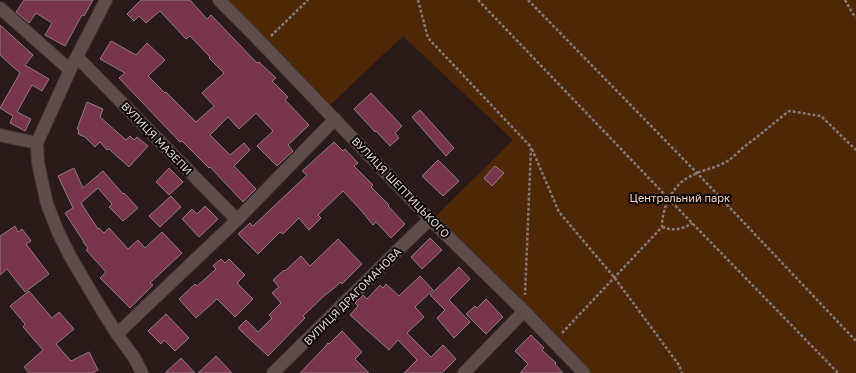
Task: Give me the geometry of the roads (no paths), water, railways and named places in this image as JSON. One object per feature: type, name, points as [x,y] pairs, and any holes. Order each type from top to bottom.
[{"type":"street","points":[[106,0],[70,70],[37,143],[38,162],[47,204],[58,232],[70,256],[100,307],[142,373]]},
{"type":"street","name":"ВУЛИЦЯ ШЕПТИЦЬКОГО","points":[[219,0],[430,219],[524,311],[584,373]]},
{"type":"street","points":[[0,8],[70,70]]},
{"type":"street","name":"ВУЛИЦЯ МАЗЕПИ","points":[[77,57],[237,220]]},
{"type":"street","points":[[117,334],[237,220],[335,119]]},
{"type":"street","points":[[0,135],[37,143]]},
{"type":"street","name":"ВУЛИЦЯ ДРАГОМАНОВА","points":[[274,373],[430,219]]},
{"type":"street","points":[[464,373],[524,311]]},
{"type":"park label","name":"Центральний парк","points":[[680,197]]}]
